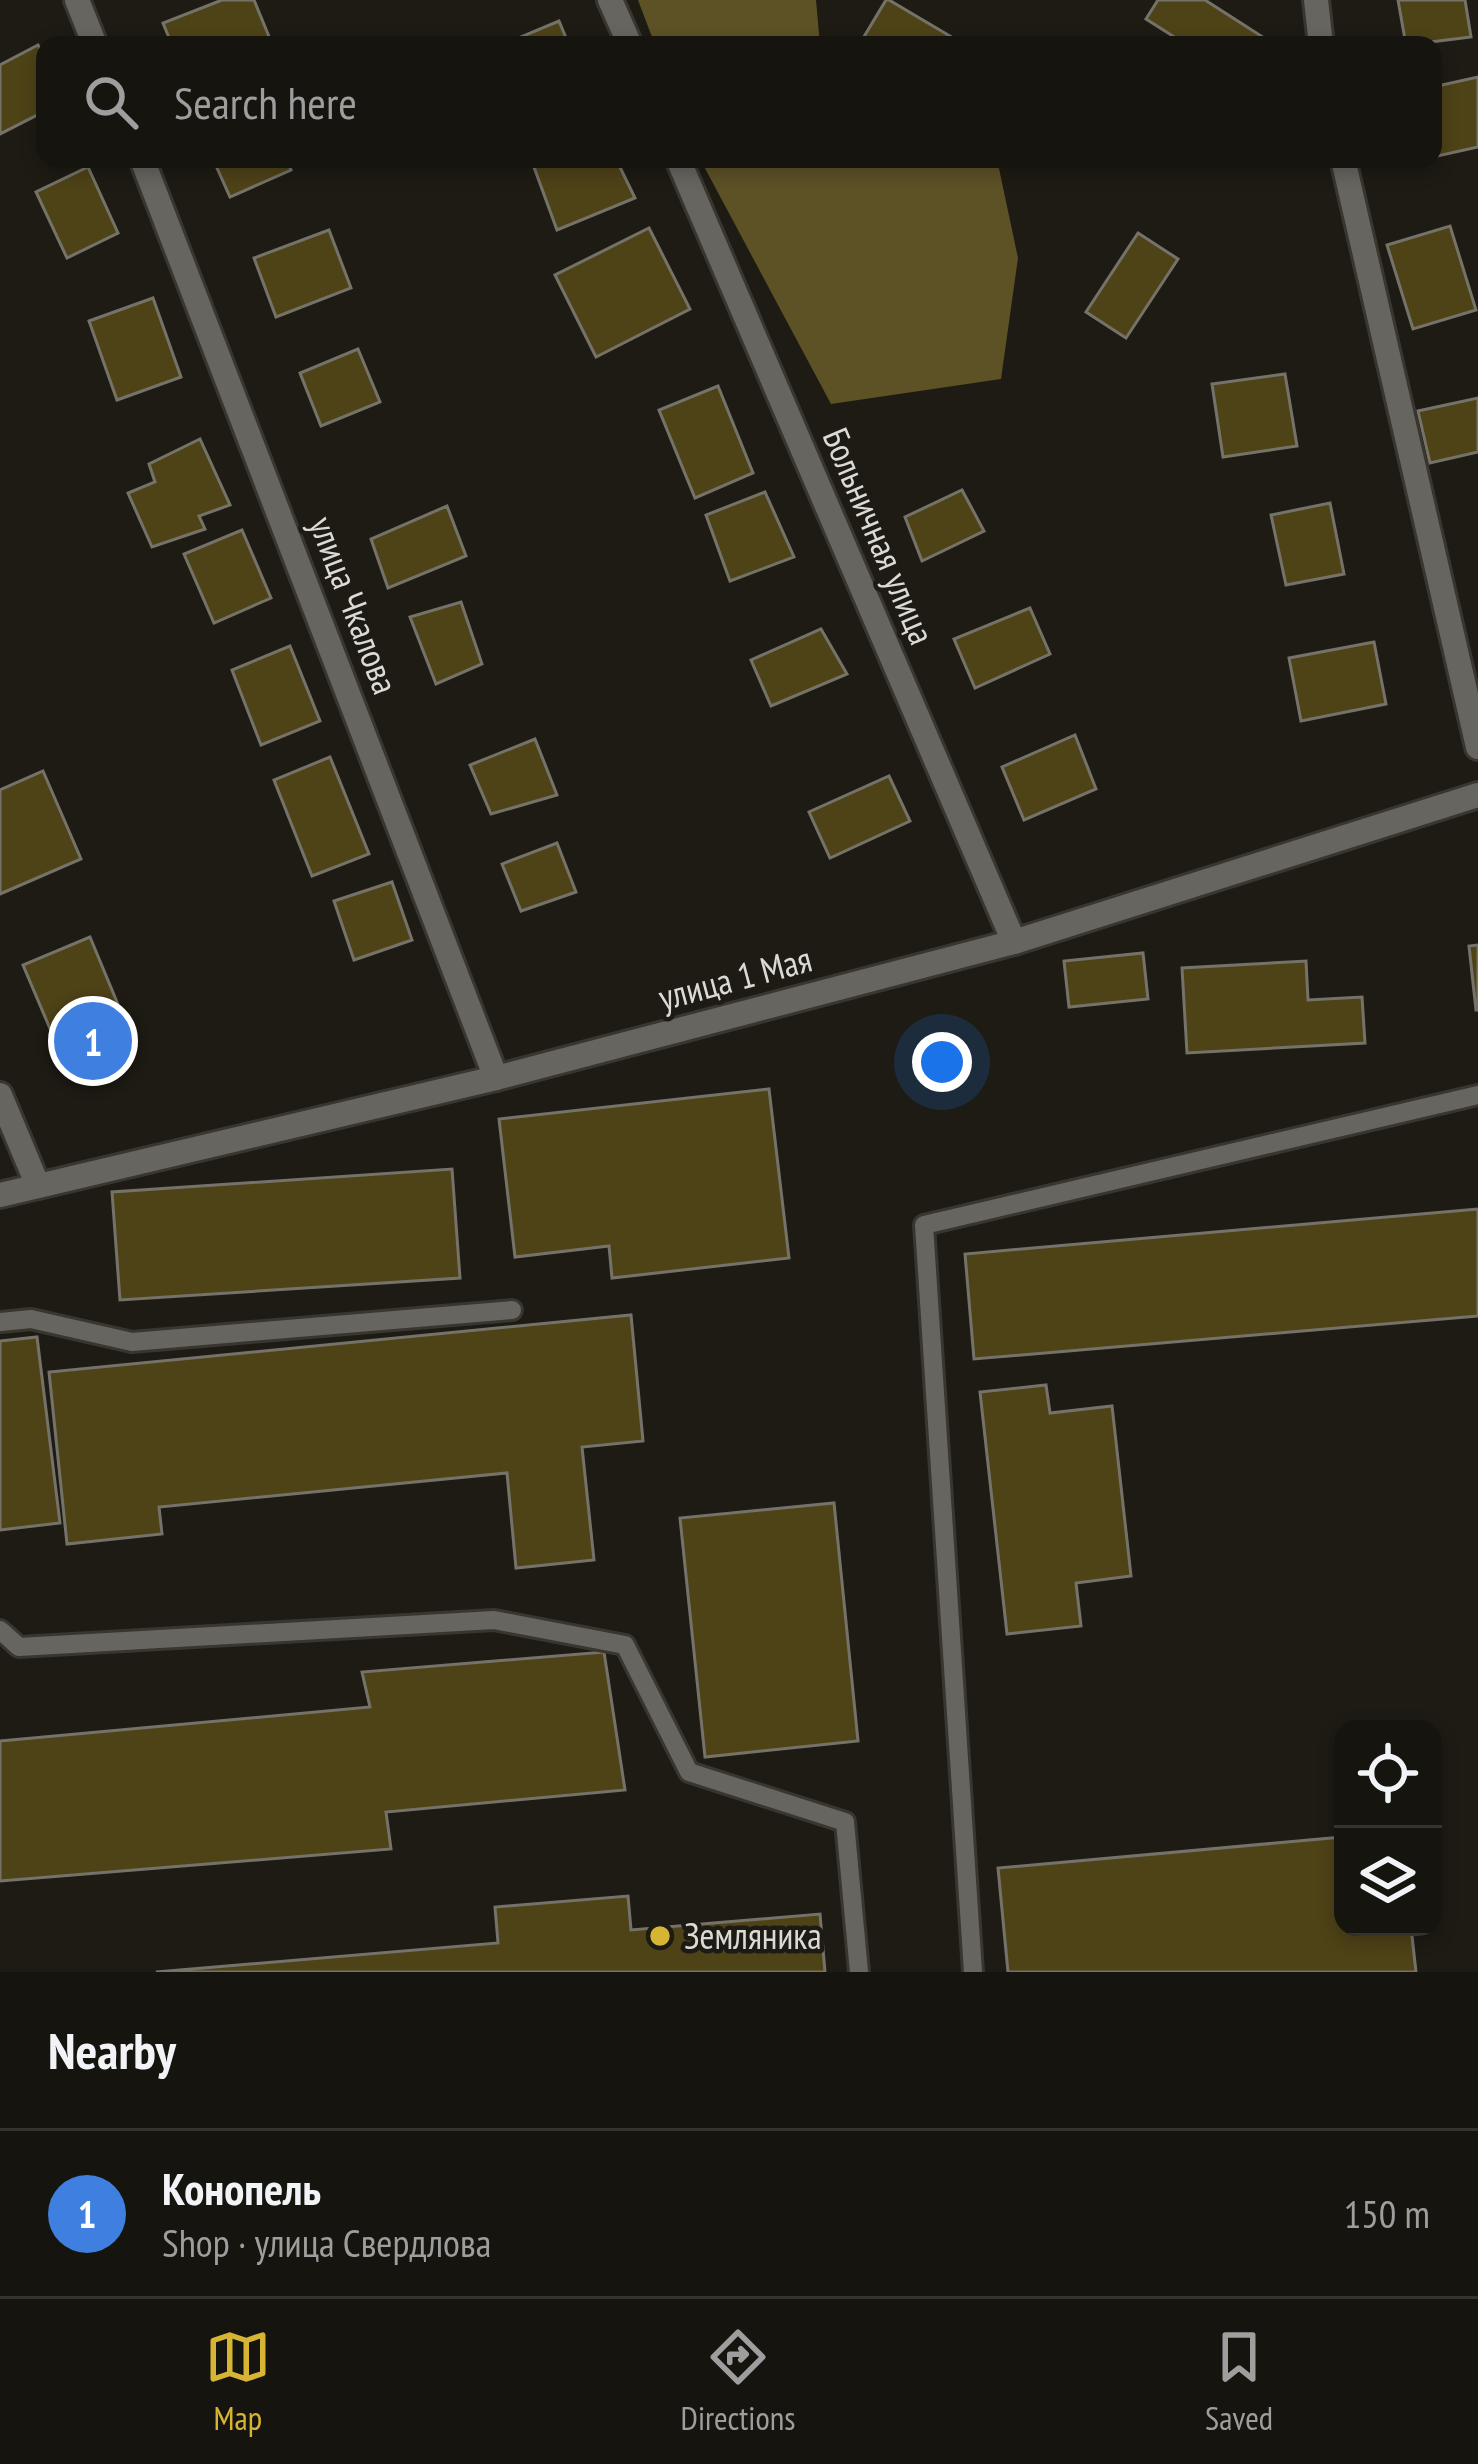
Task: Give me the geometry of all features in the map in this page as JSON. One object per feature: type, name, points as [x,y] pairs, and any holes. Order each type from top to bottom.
[{"type":"street","points":[[77,0],[91,36]]},
{"type":"street","points":[[610,0],[625,36]]},
{"type":"street","points":[[1316,0],[1320,36]]},
{"type":"street","name":"улица Чкалова","points":[[145,168],[496,1078]]},
{"type":"street","name":"Больничная улица","points":[[682,168],[1014,942]]},
{"type":"street","points":[[1345,168],[1478,747]]},
{"type":"street","name":"улица 1 Мая","points":[[0,1195],[496,1078],[1014,942],[1478,796]]},
{"type":"street","points":[[0,1095],[38,1186]]},
{"type":"lane","points":[[973,1972],[924,1226],[1478,1095]]},
{"type":"lane","points":[[0,1322],[31,1319],[132,1342],[512,1310]]},
{"type":"lane","points":[[0,1630],[19,1647],[494,1620],[625,1645],[689,1772],[844,1822],[859,1972]]},
{"type":"shaded area","points":[[638,0],[816,0],[819,36],[652,36]]},
{"type":"shaded area","points":[[705,168],[999,168],[1018,258],[1001,379],[831,404]]},
{"type":"building","points":[[222,0],[254,0],[269,36],[168,36],[163,23]]},
{"type":"building","points":[[889,0],[950,36],[864,36]]},
{"type":"building","points":[[1158,0],[1205,0],[1261,36],[1173,36],[1146,19]]},
{"type":"building","points":[[1398,0],[1465,0],[1471,37],[1442,41],[1442,36],[1404,36]]},
{"type":"building","points":[[559,21],[565,36],[523,36]]},
{"type":"building","points":[[36,46],[36,116],[0,134],[0,65]]},
{"type":"building","points":[[1478,77],[1478,147],[1442,155],[1442,85]]},
{"type":"building","points":[[88,168],[118,233],[67,258],[36,192]]},
{"type":"building","points":[[217,168],[290,168],[291,170],[230,197]]},
{"type":"building","points":[[534,168],[620,168],[635,198],[557,230]]},
{"type":"building","points":[[1450,226],[1476,310],[1413,329],[1387,245]]},
{"type":"building","points":[[649,228],[690,309],[596,357],[555,275]]},
{"type":"building","points":[[329,230],[351,288],[276,317],[254,258]]},
{"type":"building","points":[[1138,233],[1178,259],[1126,338],[1086,312]]},
{"type":"building","points":[[153,298],[181,377],[117,400],[89,321]]},
{"type":"building","points":[[358,349],[380,402],[321,426],[300,373]]},
{"type":"building","points":[[1285,374],[1297,446],[1223,457],[1212,384]]},
{"type":"building","points":[[718,386],[753,473],[695,498],[659,410]]},
{"type":"building","points":[[1478,398],[1478,452],[1430,463],[1418,411]]},
{"type":"building","points":[[200,439],[230,505],[199,516],[205,529],[152,547],[128,493],[155,482],[149,464]]},
{"type":"building","points":[[962,490],[984,531],[922,561],[905,517]]},
{"type":"building","points":[[765,492],[794,557],[730,581],[706,515]]},
{"type":"building","points":[[1330,503],[1344,574],[1286,585],[1271,515]]},
{"type":"building","points":[[447,506],[466,556],[388,588],[371,539]]},
{"type":"building","points":[[242,530],[271,598],[214,623],[184,554]]},
{"type":"building","points":[[461,602],[482,664],[436,684],[410,617]]},
{"type":"building","points":[[1030,608],[1050,654],[975,688],[954,639]]},
{"type":"building","points":[[821,629],[847,674],[771,706],[751,660]]},
{"type":"building","points":[[1374,642],[1386,704],[1301,721],[1289,658]]},
{"type":"building","points":[[290,646],[320,721],[261,745],[232,670]]},
{"type":"building","points":[[1075,735],[1096,789],[1024,820],[1002,767]]},
{"type":"building","points":[[535,739],[557,795],[491,814],[470,765]]},
{"type":"building","points":[[330,757],[369,854],[312,876],[274,780]]},
{"type":"building","points":[[43,771],[81,859],[0,894],[0,790]]},
{"type":"building","points":[[889,776],[910,821],[830,858],[809,812]]},
{"type":"building","points":[[557,843],[576,892],[521,911],[502,864]]},
{"type":"building","points":[[392,882],[412,940],[354,960],[334,901]]},
{"type":"building","points":[[90,937],[134,1043],[68,1071],[23,965]]},
{"type":"building","points":[[1478,945],[1478,1010],[1476,1010],[1469,946]]},
{"type":"building","points":[[1143,953],[1148,999],[1069,1007],[1064,961]]},
{"type":"building","points":[[1306,961],[1308,1000],[1362,997],[1365,1043],[1187,1053],[1182,968]]},
{"type":"building","points":[[769,1089],[789,1258],[612,1278],[609,1246],[515,1257],[499,1119]]},
{"type":"building","points":[[452,1169],[460,1278],[120,1300],[112,1192]]},
{"type":"building","points":[[1478,1209],[1478,1316],[974,1359],[965,1254]]},
{"type":"building","points":[[631,1315],[643,1441],[582,1447],[594,1560],[516,1568],[507,1473],[159,1507],[162,1534],[67,1544],[49,1372]]},
{"type":"building","points":[[37,1337],[60,1523],[0,1530],[0,1341]]},
{"type":"building","points":[[1046,1385],[1050,1413],[1112,1406],[1131,1576],[1076,1583],[1081,1626],[1007,1634],[980,1392]]},
{"type":"building","points":[[834,1503],[858,1741],[705,1757],[680,1518]]},
{"type":"building","points":[[604,1652],[625,1790],[386,1812],[391,1849],[0,1881],[0,1741],[370,1707],[362,1672]]},
{"type":"building","points":[[1334,1838],[1334,1936],[1412,1936],[1416,1972],[1008,1972],[998,1868]]},
{"type":"building","name":"Земляника","points":[[628,1896],[631,1930],[820,1914],[825,1972],[156,1972],[498,1943],[495,1907]]},
{"type":"place","name":"Конопель","points":[[93,1041]]},
{"type":"place","name":"Земляника","points":[[660,1936]]}]
